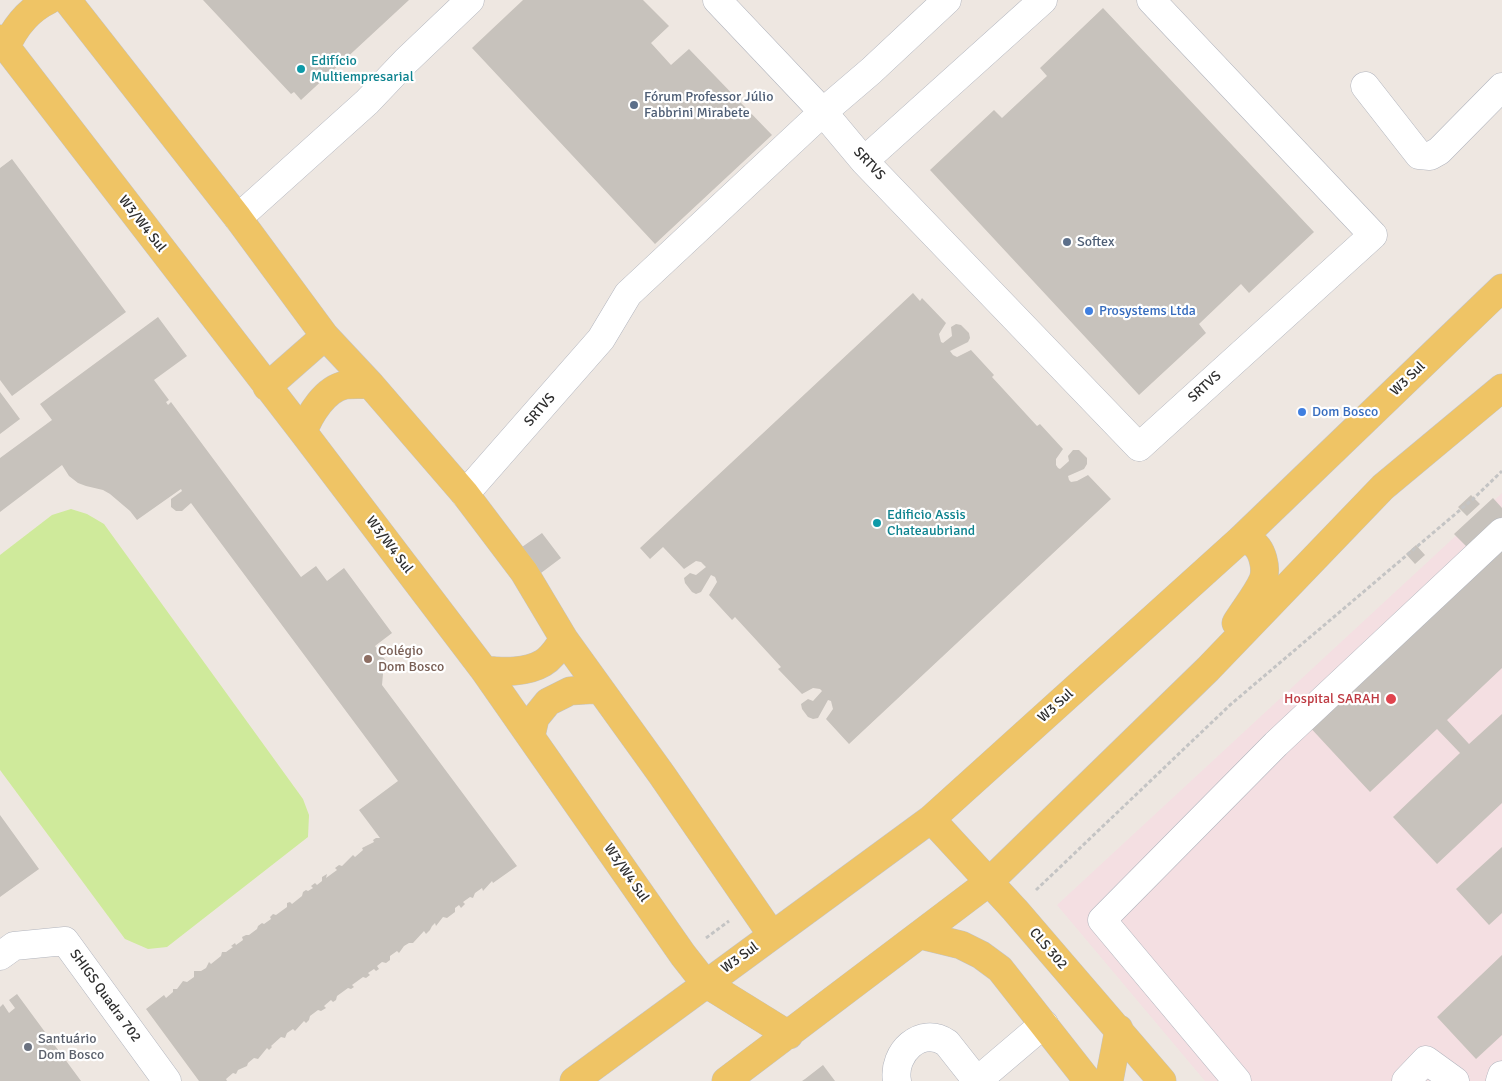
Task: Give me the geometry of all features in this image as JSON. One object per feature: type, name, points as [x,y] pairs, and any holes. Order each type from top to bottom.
[{"type":"main road","points":[[3,43],[27,14],[49,0]]},
{"type":"main road","points":[[67,0],[238,218],[324,336],[370,384],[465,494],[524,572],[564,639],[772,935]]},
{"type":"main road","name":"W3/W4 Sul","points":[[3,43],[484,670],[683,955],[706,983],[789,1035]]},
{"type":"main road","name":"W3 Sul","points":[[574,1081],[930,819],[1240,540],[1502,288]]},
{"type":"main road","points":[[267,387],[324,336]]},
{"type":"main road","points":[[303,432],[310,415],[325,396],[344,385],[370,384]]},
{"type":"main road","points":[[726,1081],[990,882],[1208,669],[1383,487],[1502,388]]},
{"type":"main road","points":[[1208,669],[1263,580],[1265,568],[1260,551],[1250,542],[1240,540]]},
{"type":"main road","points":[[484,670],[504,672],[525,669],[543,663],[554,654],[564,639]]},
{"type":"main road","points":[[531,736],[535,718],[548,702],[570,691],[600,689]]},
{"type":"main road","name":"CLS 302","points":[[930,819],[1015,910],[1162,1081]]},
{"type":"main road","points":[[920,935],[961,945],[981,955],[1000,969],[1088,1081]]},
{"type":"main road","points":[[1108,1081],[1119,1029]]},
{"type":"lane","points":[[238,218],[367,102],[406,60],[470,0]]},
{"type":"lane","name":"SRTVS","points":[[717,0],[822,112],[864,160],[1139,447],[1373,235],[1150,0]]},
{"type":"lane","name":"SRTVS","points":[[465,494],[601,339],[628,294],[822,112],[871,71],[947,0]]},
{"type":"lane","points":[[864,160],[1043,0]]},
{"type":"lane","points":[[1365,86],[1419,154],[1430,156],[1440,151],[1502,87]]},
{"type":"lane","points":[[1237,1081],[1102,920],[1276,744],[1502,532]]},
{"type":"lane","name":"SHIGS Quadra 702","points":[[0,956],[14,946],[65,942],[167,1081]]},
{"type":"lane","points":[[897,1081],[896,1071],[901,1054],[915,1042],[932,1037],[941,1039],[947,1043],[977,1081],[1044,1024]]},
{"type":"lane","points":[[1406,1081],[1426,1060],[1455,1081]]},
{"type":"lane","points":[[1500,1081],[1502,1075]]},
{"type":"path","points":[[1015,910],[1230,705],[1465,505],[1502,471]]},
{"type":"shaded area","name":"Hospital SARAH","points":[[1502,493],[1502,1081],[1205,1081],[1057,905]]},
{"type":"green space","points":[[71,509],[87,514],[104,524],[303,799],[309,815],[308,837],[167,947],[148,949],[125,939],[0,770],[0,555],[52,515]]},
{"type":"building","name":"Edifício Multiempresarial","points":[[203,0],[409,0],[301,100],[294,92],[291,94]]},
{"type":"building","name":"Fórum Professor Júlio Fabbrini Mirabete","points":[[523,0],[643,0],[669,26],[651,43],[671,65],[689,49],[772,135],[655,244],[472,48]]},
{"type":"building","points":[[1103,8],[1314,232],[1249,293],[1241,284],[1199,324],[1206,333],[1139,395],[930,170],[994,110],[1002,118],[1047,76],[1040,68]]},
{"type":"building","points":[[12,159],[126,312],[12,396],[0,380],[0,168]]},
{"type":"building","name":"Edificio Assis Chateaubriand","points":[[913,293],[920,301],[922,298],[946,323],[939,334],[941,342],[943,343],[952,336],[951,327],[956,324],[961,325],[969,333],[970,338],[968,342],[950,351],[957,357],[971,350],[994,375],[992,377],[1037,426],[1040,424],[1063,449],[1056,459],[1058,468],[1060,469],[1069,461],[1068,456],[1073,450],[1079,450],[1087,458],[1087,464],[1084,469],[1068,476],[1069,480],[1071,482],[1077,481],[1088,475],[1111,499],[849,744],[826,719],[833,709],[831,701],[828,700],[818,718],[808,717],[802,709],[801,704],[808,699],[813,701],[822,691],[813,688],[802,694],[778,669],[781,667],[735,617],[732,620],[709,595],[717,582],[715,577],[711,575],[701,592],[696,594],[692,592],[685,583],[684,578],[690,573],[696,575],[706,567],[701,562],[696,561],[684,569],[663,547],[650,559],[640,548]]},
{"type":"building","points":[[158,317],[187,356],[154,380],[169,400],[166,402],[168,405],[171,402],[301,577],[316,566],[327,581],[344,568],[392,633],[375,646],[386,661],[380,666],[383,674],[382,685],[517,866],[493,883],[492,881],[483,891],[482,888],[475,893],[473,898],[470,897],[463,902],[465,904],[461,908],[459,905],[455,908],[455,912],[447,918],[443,917],[436,926],[435,923],[426,934],[424,931],[413,943],[409,943],[399,953],[397,951],[390,956],[390,960],[386,963],[382,962],[377,966],[379,969],[376,971],[374,969],[368,973],[370,975],[366,978],[363,977],[352,985],[354,987],[348,988],[337,996],[333,1002],[331,1000],[324,1006],[326,1008],[321,1011],[318,1010],[310,1016],[306,1023],[304,1021],[295,1031],[293,1029],[287,1033],[285,1038],[281,1037],[269,1050],[267,1048],[258,1059],[254,1058],[247,1066],[238,1070],[236,1074],[233,1073],[226,1079],[227,1081],[199,1081],[146,1009],[164,995],[166,998],[183,981],[187,982],[194,977],[194,971],[201,971],[206,968],[209,962],[211,964],[221,956],[222,952],[226,952],[235,943],[236,945],[243,940],[242,937],[249,935],[262,923],[264,924],[271,919],[270,917],[273,914],[276,915],[287,907],[287,903],[290,902],[292,904],[302,896],[303,892],[313,888],[311,886],[315,883],[317,885],[322,881],[322,877],[327,874],[326,878],[337,870],[335,868],[339,865],[342,866],[353,855],[355,857],[363,850],[362,848],[374,842],[373,840],[376,838],[380,838],[359,810],[398,781],[191,503],[182,511],[176,511],[171,507],[171,499],[182,491],[181,489],[137,520],[130,511],[110,494],[103,490],[78,483],[69,476],[62,465],[0,512],[0,458],[52,420],[40,404]]},
{"type":"building","points":[[0,392],[20,419],[0,434]]},
{"type":"building","points":[[1471,495],[1480,504],[1467,516],[1458,507]]},
{"type":"building","points":[[1493,498],[1502,508],[1502,517],[1468,548],[1454,534]]},
{"type":"building","points":[[542,533],[561,558],[541,573],[522,547]]},
{"type":"building","points":[[1502,539],[1502,668],[1447,720],[1469,744],[1502,714],[1502,803],[1437,864],[1393,817],[1460,753],[1437,729],[1370,792],[1306,723]]},
{"type":"building","points":[[1416,545],[1425,555],[1415,564],[1406,554]]},
{"type":"building","points":[[0,815],[39,869],[0,897]]},
{"type":"building","points":[[1502,847],[1502,913],[1489,925],[1456,889]]},
{"type":"building","points":[[1502,955],[1502,1035],[1476,1059],[1437,1017]]},
{"type":"building","name":"Santuário Dom Bosco","points":[[17,994],[81,1081],[0,1081],[0,1007],[3,1004],[9,1013],[15,1008],[9,1000]]},
{"type":"building","points":[[823,1065],[835,1081],[802,1081],[805,1079]]},
{"type":"place","name":"Edifício Multiempresarial","points":[[301,69]]},
{"type":"place","name":"Fórum Professor Júlio Fabbrini Mirabete","points":[[634,105]]},
{"type":"place","name":"Softex","points":[[1067,242]]},
{"type":"place","name":"Prosystems Ltda","points":[[1089,311]]},
{"type":"place","name":"Dom Bosco","points":[[1302,412]]},
{"type":"place","name":"Edificio Assis Chateaubriand","points":[[877,523]]},
{"type":"place","name":"Colégio Dom Bosco","points":[[368,659]]},
{"type":"place","name":"Hospital SARAH","points":[[1391,699]]},
{"type":"place","name":"Santuário Dom Bosco","points":[[28,1047]]}]
